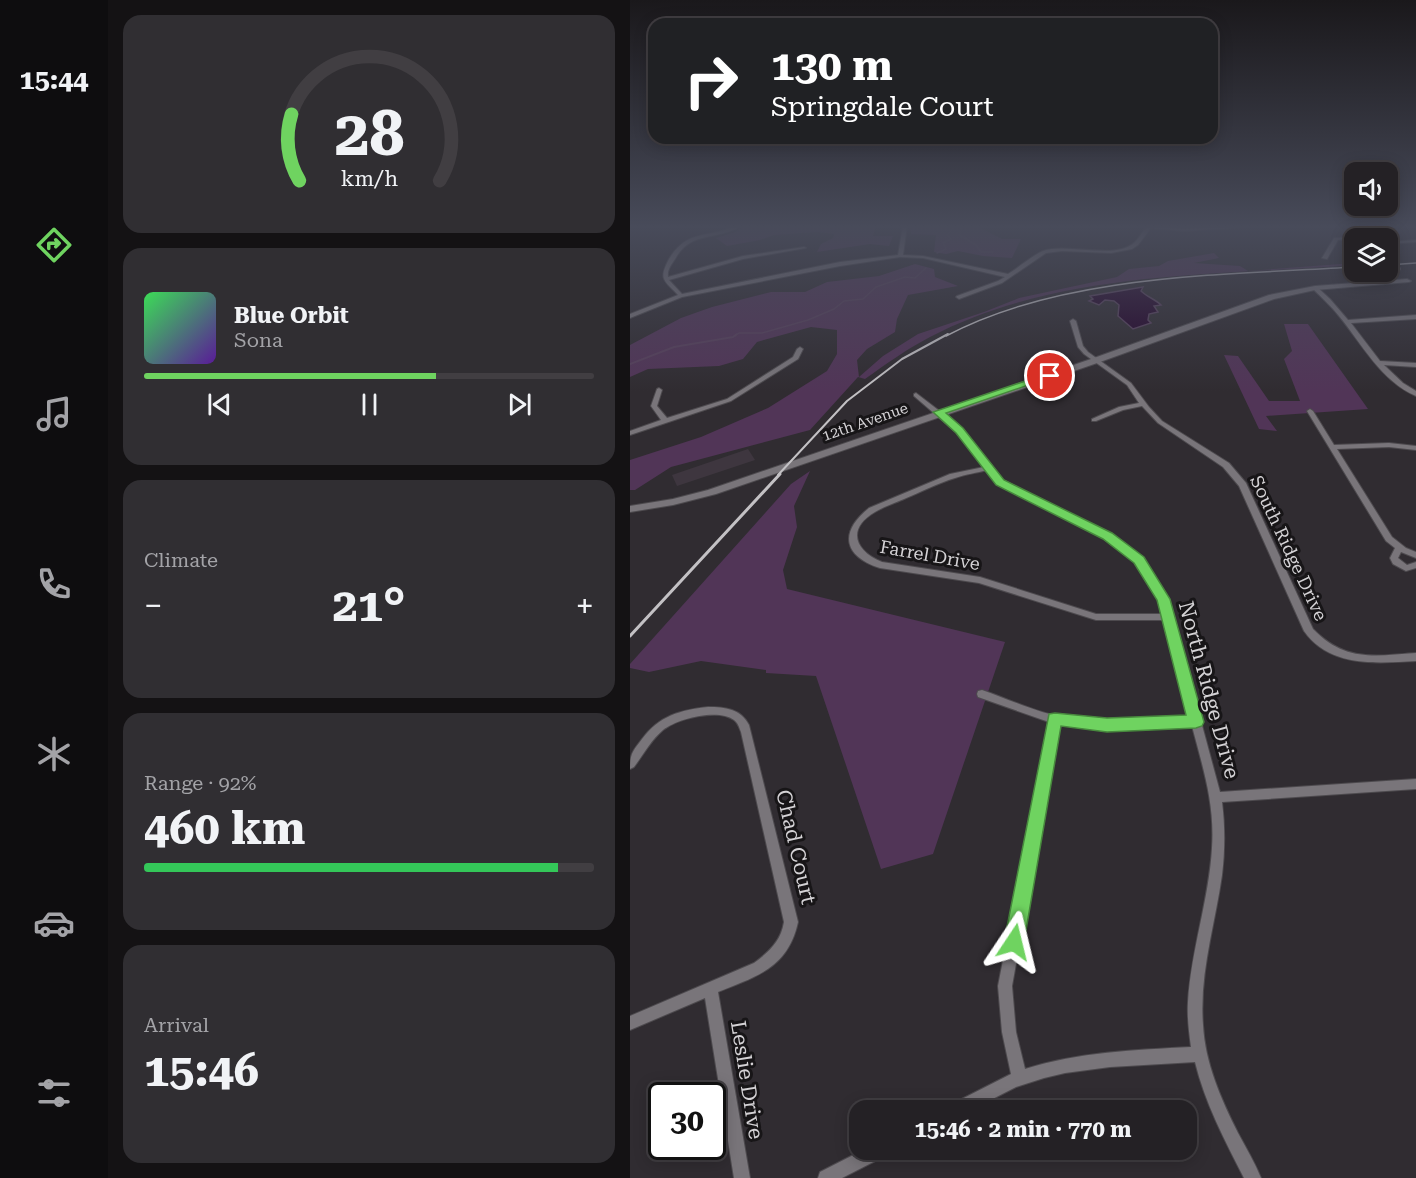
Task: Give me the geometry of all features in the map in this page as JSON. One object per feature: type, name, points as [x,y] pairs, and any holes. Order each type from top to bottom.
[{"type":"street","points":[[668,281],[681,296]]},
{"type":"street","points":[[630,316],[681,296],[756,281]]},
{"type":"street","points":[[959,297],[997,281]]},
{"type":"street","name":"12th Avenue","points":[[630,509],[673,502],[712,492],[1272,297],[1315,288],[1385,281]]},
{"type":"street","points":[[1315,288],[1329,300],[1397,383],[1416,394]]},
{"type":"street","points":[[1347,322],[1416,318]]},
{"type":"street","name":"South Ridge Drive","points":[[1073,321],[1082,350],[1128,384],[1160,422],[1226,465],[1244,485],[1309,631],[1318,642],[1332,651],[1353,658],[1416,657]]},
{"type":"street","points":[[630,433],[738,395],[796,358],[800,348]]},
{"type":"street","points":[[1380,363],[1416,365]]},
{"type":"street","points":[[659,390],[654,406],[666,422]]},
{"type":"street","name":"North Ridge Drive","points":[[916,395],[960,431],[1000,482],[1108,536],[1131,553],[1146,569],[1158,588],[1168,617],[1216,797],[1220,821],[1219,848],[1195,1003],[1200,1054],[1223,1122],[1253,1178]]},
{"type":"street","points":[[1094,420],[1121,408],[1143,404]]},
{"type":"street","points":[[1310,411],[1389,540],[1399,548],[1416,555]]},
{"type":"street","points":[[1332,447],[1389,445],[1416,448]]},
{"type":"street","name":"Farrel Drive","points":[[988,468],[953,476],[872,510],[861,518],[854,529],[852,541],[857,551],[868,560],[880,565],[980,580],[1096,617],[1168,617]]},
{"type":"street","points":[[1399,548],[1394,558],[1396,562],[1406,568],[1416,565]]},
{"type":"street","points":[[982,694],[1055,719],[1107,725],[1196,722]]},
{"type":"street","name":"Chad Court","points":[[630,764],[658,728],[673,718],[688,714],[719,712],[736,716],[744,725],[791,922],[786,940],[769,961],[711,989],[630,1023]]},
{"type":"street","points":[[1019,1077],[1009,1032],[1005,986],[1055,719]]},
{"type":"street","points":[[1216,797],[1416,784]]},
{"type":"street","name":"Leslie Drive","points":[[711,989],[742,1178]]},
{"type":"street","points":[[974,1100],[1019,1077],[1055,1066],[1089,1061],[1200,1054]]},
{"type":"street","points":[[826,1178],[860,1160]]},
{"type":"shaded area","points":[[945,281],[958,286],[908,295],[897,319],[895,332],[867,349],[857,360],[859,377],[883,356],[918,334],[1019,298],[1098,281],[1131,281],[1031,299],[979,315],[930,337],[865,379],[858,377],[810,430],[671,467],[635,490],[630,490],[630,460],[701,437],[768,408],[827,371],[837,354],[837,330],[811,327],[757,342],[743,359],[719,366],[648,369],[630,377],[630,345],[681,318],[712,307],[771,292],[805,292],[827,282]]},
{"type":"shaded area","points":[[1143,287],[1141,291],[1161,305],[1154,306],[1158,312],[1149,314],[1148,320],[1151,323],[1133,329],[1118,316],[1119,305],[1114,301],[1105,300],[1099,305],[1089,301],[1093,299],[1090,296]]},
{"type":"shaded area","points":[[1284,324],[1308,324],[1368,409],[1266,416],[1277,431],[1259,429],[1224,355],[1238,356],[1269,401],[1300,401],[1284,359],[1292,351]]},
{"type":"shaded area","points":[[748,449],[755,460],[677,486],[672,475]]},
{"type":"shaded area","points":[[810,471],[794,506],[797,527],[783,570],[787,589],[1005,642],[933,854],[881,869],[816,676],[766,673],[766,670],[701,661],[649,672],[630,668],[630,664],[791,484]]},
{"type":"waterway","points":[[735,336],[739,333],[762,333],[808,320],[834,309],[844,301],[863,299],[876,287],[893,281]]},
{"type":"waterway","points":[[630,364],[674,347],[733,337],[737,334]]},
{"type":"railway","points":[[946,336],[992,316],[1041,300],[1145,281]]},
{"type":"railway","points":[[778,475],[847,401],[902,359],[948,334]]},
{"type":"railway","points":[[630,636],[780,474]]},
{"type":"route","points":[[1014,942],[1055,719],[1093,725],[1196,722],[1163,599],[1139,560],[1108,536],[1000,482],[960,431],[938,412],[1050,376]]}]
